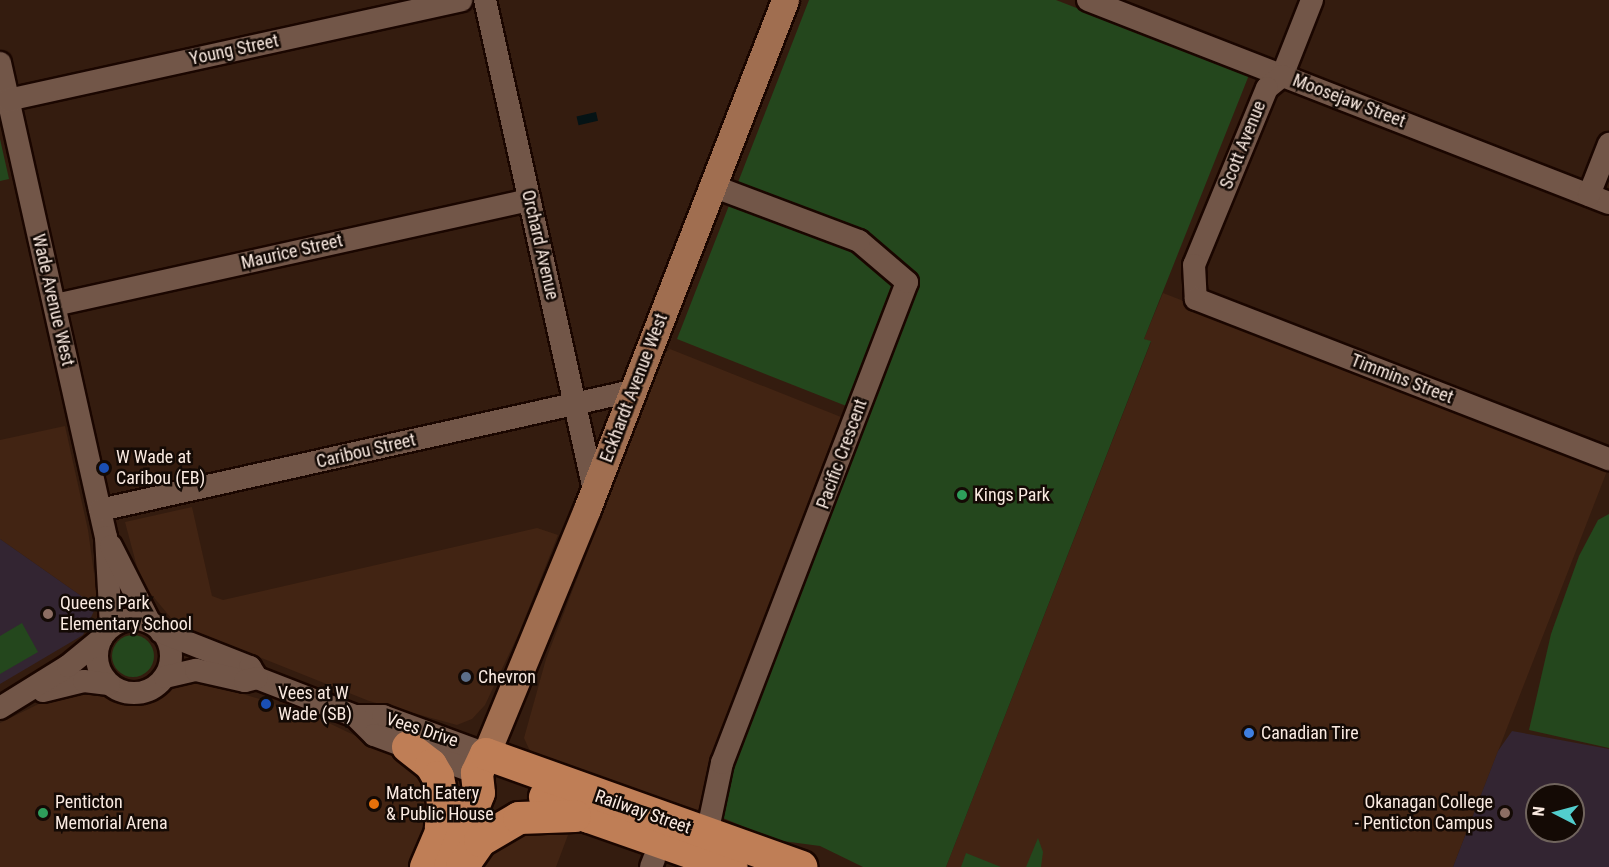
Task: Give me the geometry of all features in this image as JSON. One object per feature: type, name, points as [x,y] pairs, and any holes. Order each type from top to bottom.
[{"type":"highway","points":[[408,747],[431,765],[438,777],[443,803],[441,829]]},
{"type":"highway","name":"Railway Street","points":[[482,763],[707,834],[801,867]]},
{"type":"highway","name":"Railway Street","points":[[482,763],[590,817],[732,867]]},
{"type":"highway","name":"Eckhardt Avenue West","points":[[426,867],[463,781],[482,763]]},
{"type":"highway","name":"Eckhardt Avenue West","points":[[450,867],[479,792],[482,763]]},
{"type":"highway","points":[[462,867],[480,841],[519,818],[552,814],[590,817]]},
{"type":"main road","name":"Eckhardt Avenue West","points":[[482,763],[594,489],[782,1]]},
{"type":"street","name":"Young Street","points":[[8,100],[460,0]]},
{"type":"street","name":"Orchard Avenue","points":[[485,0],[594,489]]},
{"type":"street","name":"Moosejaw Street","points":[[1088,0],[1599,199]]},
{"type":"street","name":"Scott Avenue","points":[[1196,299],[1194,264],[1266,88],[1282,76],[1312,0]]},
{"type":"street","name":"Wade Avenue West","points":[[0,63],[106,537],[106,632]]},
{"type":"street","points":[[1599,199],[1609,144]]},
{"type":"street","name":"Pacific Crescent","points":[[707,834],[723,763],[907,282],[859,241],[712,186]]},
{"type":"street","name":"Maurice Street","points":[[54,305],[530,200]]},
{"type":"street","name":"Timmins Street","points":[[1196,299],[1609,459]]},
{"type":"street","name":"Caribou Street","points":[[100,510],[632,392]]},
{"type":"street","name":"Wade Avenue West","points":[[106,537],[155,627]]},
{"type":"street","points":[[0,708],[24,695],[124,619],[155,627],[170,651],[165,676],[153,689],[141,693],[109,684],[84,681],[24,695]]},
{"type":"street","name":"Vees Drive","points":[[155,627],[250,667],[257,678]]},
{"type":"street","points":[[106,632],[98,664],[109,684]]},
{"type":"street","name":"Vees Drive","points":[[165,676],[196,670],[245,681],[257,678],[355,716],[383,716],[482,763]]},
{"type":"street","name":"Vees Drive","points":[[355,716],[375,735],[408,747],[482,763]]},
{"type":"shaded area","points":[[596,112],[598,121],[579,125],[577,116]]},
{"type":"shaded area","points":[[1163,293],[1609,466],[1453,867],[946,867],[1151,342],[1144,339]]},
{"type":"shaded area","points":[[670,349],[841,417],[821,468],[824,473],[698,810],[541,759],[529,749],[524,738],[546,659],[664,354]]},
{"type":"shaded area","points":[[65,426],[88,530],[98,602],[84,598],[0,539],[0,440]]},
{"type":"shaded area","points":[[192,507],[212,596],[223,600],[537,528],[558,535],[519,633],[485,705],[472,719],[457,725],[369,701],[176,624],[141,582],[125,522]]},
{"type":"shaded area","name":"Queens Park Elementary School","points":[[0,539],[84,598],[98,602],[83,635],[0,684]]},
{"type":"shaded area","points":[[187,677],[312,715],[423,768],[433,798],[412,867],[0,867],[0,723],[71,688],[105,692],[118,701],[143,702]]},
{"type":"shaded area","name":"Okanagan College - Penticton Campus","points":[[1512,731],[1609,749],[1609,867],[1453,867],[1498,751]]},
{"type":"shaded area","points":[[571,827],[556,867],[477,867],[516,834]]},
{"type":"green space","name":"Kings Park","points":[[809,0],[1056,0],[1249,75],[1144,339],[1151,341],[946,867],[863,867],[820,846],[775,840],[723,818],[731,764],[864,413],[677,339]]},
{"type":"green space","points":[[0,139],[9,179],[0,181]]},
{"type":"green space","points":[[1609,514],[1609,748],[1529,730],[1551,634],[1579,556],[1598,520]]},
{"type":"green space","points":[[22,623],[38,652],[0,674],[0,636]]},
{"type":"green space","points":[[133,635],[141,636],[148,641],[153,648],[153,664],[148,671],[141,676],[133,677],[125,676],[118,671],[113,664],[112,656],[113,648],[118,641],[125,636]]},
{"type":"green space","points":[[1038,838],[1043,852],[1041,867],[1026,867]]},
{"type":"green space","points":[[966,853],[1001,867],[961,867]]},
{"type":"place","name":"W Wade at Caribou (EB)","points":[[104,468]]},
{"type":"place","name":"Kings Park","points":[[962,495]]},
{"type":"place","name":"Queens Park Elementary School","points":[[48,614]]},
{"type":"place","name":"Chevron","points":[[466,677]]},
{"type":"place","name":"Vees at W Wade (SB)","points":[[266,704]]},
{"type":"place","name":"Canadian Tire","points":[[1249,733]]},
{"type":"place","name":"Match Eatery & Public House","points":[[374,804]]},
{"type":"place","name":"Penticton Memorial Arena","points":[[43,813]]},
{"type":"place","name":"Okanagan College - Penticton Campus","points":[[1505,813]]}]
